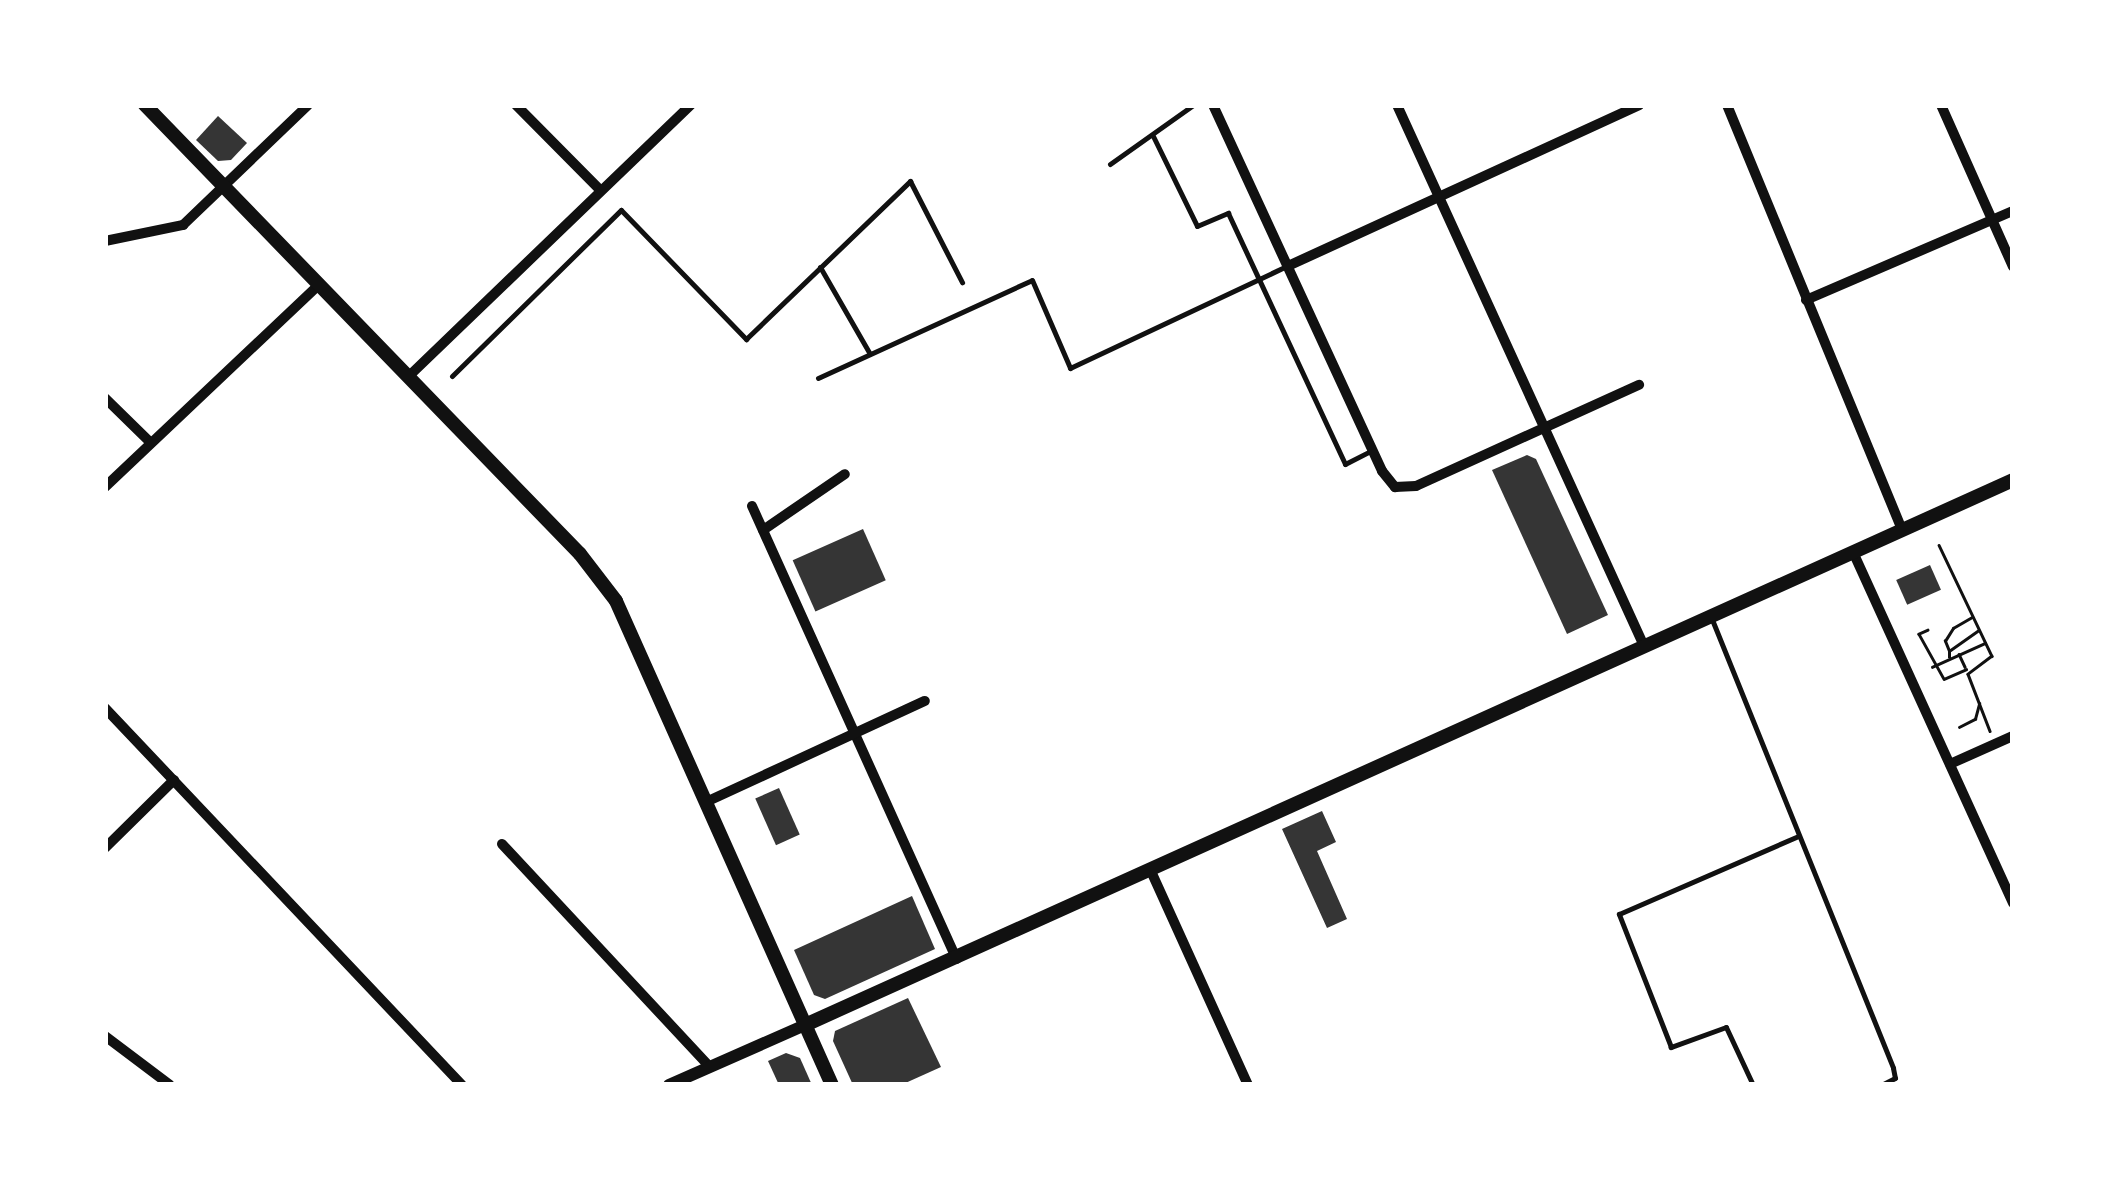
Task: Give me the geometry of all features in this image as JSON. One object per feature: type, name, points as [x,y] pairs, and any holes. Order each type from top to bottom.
[{"type":"main road","points":[[145,105],[580,554],[616,602],[832,1085]]},
{"type":"main road","points":[[804,1024],[957,959],[1150,868],[2013,480]]},
{"type":"street","points":[[105,241],[183,225],[308,105]]},
{"type":"street","points":[[516,105],[600,190]]},
{"type":"street","points":[[409,376],[691,105]]},
{"type":"street","points":[[1213,105],[1373,450],[1395,487],[1416,486],[1639,385]]},
{"type":"street","points":[[1397,105],[1644,646]]},
{"type":"street","points":[[1288,266],[1639,105]]},
{"type":"street","points":[[1726,105],[1902,530]]},
{"type":"street","points":[[1941,105],[2013,266]]},
{"type":"street","points":[[1806,300],[2013,211]]},
{"type":"street","points":[[105,486],[320,284]]},
{"type":"street","points":[[105,398],[151,442]]},
{"type":"street","points":[[763,530],[845,474]]},
{"type":"street","points":[[752,506],[957,959]]},
{"type":"street","points":[[1853,552],[2013,903]]},
{"type":"street","points":[[706,802],[925,701]]},
{"type":"street","points":[[105,708],[462,1085]]},
{"type":"street","points":[[1950,764],[2013,736]]},
{"type":"street","points":[[105,848],[174,780]]},
{"type":"street","points":[[502,844],[709,1066]]},
{"type":"street","points":[[1150,868],[1248,1085]]},
{"type":"street","points":[[669,1085],[804,1024]]},
{"type":"street","points":[[105,1036],[170,1085]]},
{"type":"lane","points":[[1110,164],[1193,105]]},
{"type":"lane","points":[[1153,136],[1197,226],[1228,212],[1345,464],[1373,450]]},
{"type":"lane","points":[[452,376],[620,210],[746,339],[910,180],[962,282]]},
{"type":"lane","points":[[818,378],[1032,280],[1070,368],[1288,266]]},
{"type":"lane","points":[[820,267],[870,354]]},
{"type":"lane","points":[[1711,616],[1893,1068],[1895,1078],[1881,1085]]},
{"type":"lane","points":[[1754,1085],[1726,1027],[1671,1047],[1619,914],[1798,836]]},
{"type":"path","points":[[1928,630],[1919,634],[1944,679],[1992,656],[1938,545]]},
{"type":"path","points":[[1949,659],[1945,640],[1953,628],[1973,616]]},
{"type":"path","points":[[1949,651],[1980,630]]},
{"type":"path","points":[[1932,667],[1986,643]]},
{"type":"path","points":[[1959,654],[1990,722],[1989,733]]},
{"type":"path","points":[[1959,726],[1975,719],[1980,699]]},
{"type":"building","points":[[218,116],[247,143],[231,160],[218,161],[196,140]]},
{"type":"building","points":[[1527,455],[1536,459],[1608,615],[1567,634],[1492,470]]},
{"type":"building","points":[[863,529],[886,580],[815,611],[793,560]]},
{"type":"building","points":[[1930,565],[1941,590],[1907,605],[1896,580]]},
{"type":"building","points":[[779,788],[800,835],[776,845],[755,799]]},
{"type":"building","points":[[1322,811],[1336,842],[1317,851],[1347,919],[1327,928],[1282,829]]},
{"type":"building","points":[[912,896],[935,949],[825,999],[814,995],[794,950]]},
{"type":"building","points":[[908,998],[941,1067],[901,1085],[853,1085],[833,1041],[835,1031]]},
{"type":"building","points":[[786,1053],[800,1058],[812,1085],[779,1085],[768,1061]]}]
